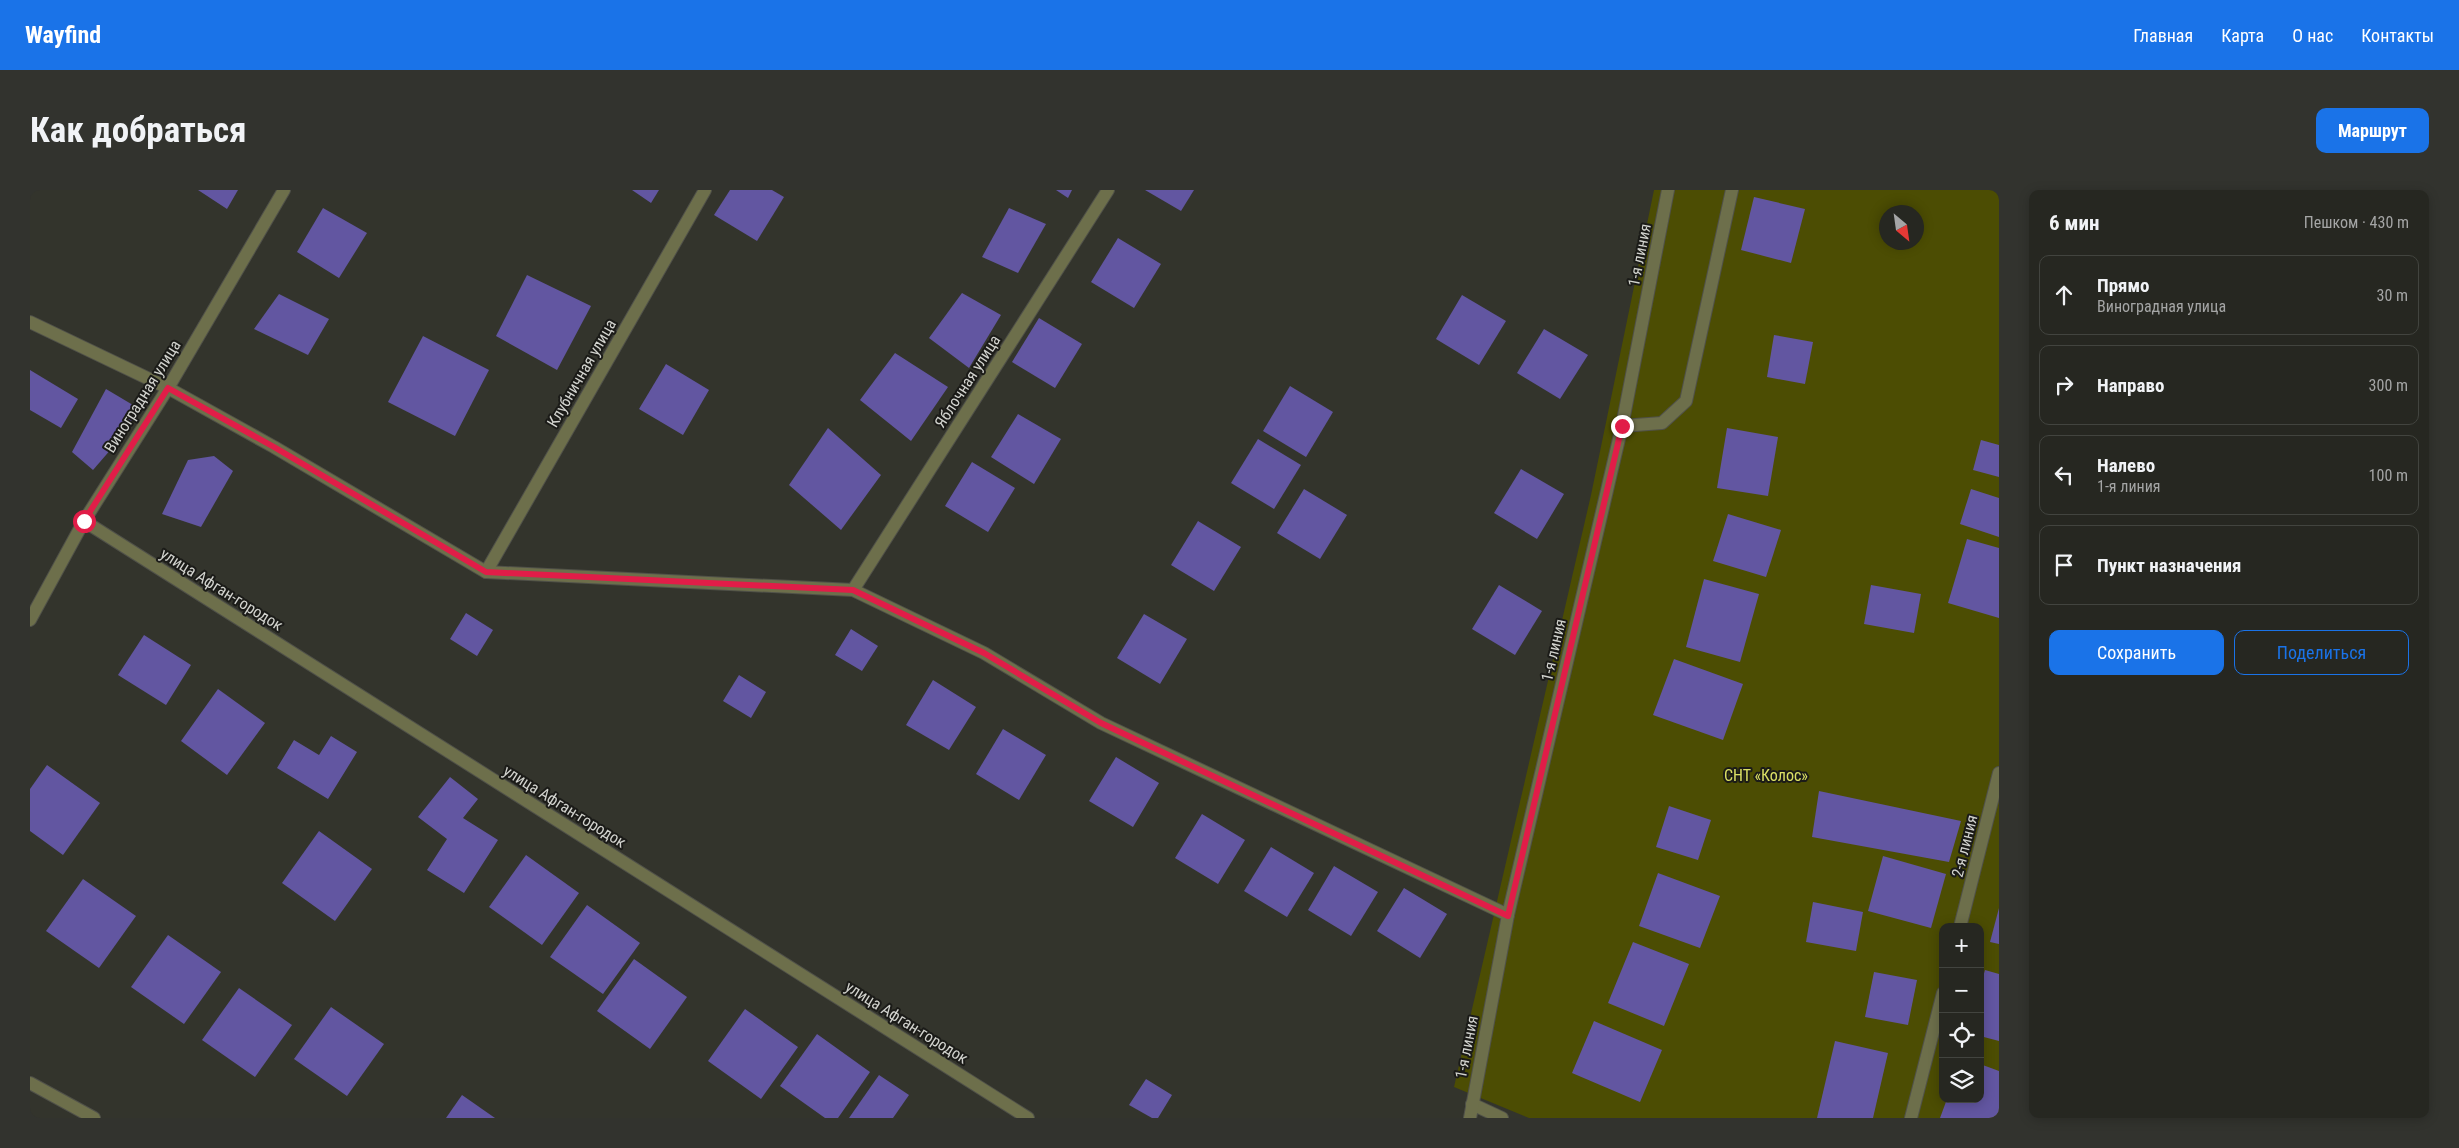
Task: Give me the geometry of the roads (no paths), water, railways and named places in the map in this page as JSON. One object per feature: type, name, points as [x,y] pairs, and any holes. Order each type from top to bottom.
[{"type":"street","name":"Виноградная улица","points":[[30,620],[84,521],[168,388],[284,190]]},
{"type":"street","name":"Клубничная улица","points":[[486,572],[705,190]]},
{"type":"street","name":"Яблочная улица","points":[[853,590],[1108,190]]},
{"type":"street","name":"1-я линия","points":[[1470,1118],[1508,916],[1622,426],[1668,190]]},
{"type":"street","points":[[1622,426],[1662,423],[1686,401],[1732,190]]},
{"type":"street","points":[[30,322],[168,388],[282,452],[486,572],[853,590],[984,653],[1101,723],[1508,916]]},
{"type":"street","name":"улица Афган-городок","points":[[84,521],[1028,1118]]},
{"type":"street","name":"2-я линия","points":[[1961,923],[1999,773]]},
{"type":"street","points":[[1911,1118],[1939,1009]]},
{"type":"street","points":[[30,1083],[94,1118]]},
{"type":"street","points":[[1472,1104],[1502,1118]]},
{"type":"park label","name":"СНТ «Колос»","points":[[1766,775]]}]
